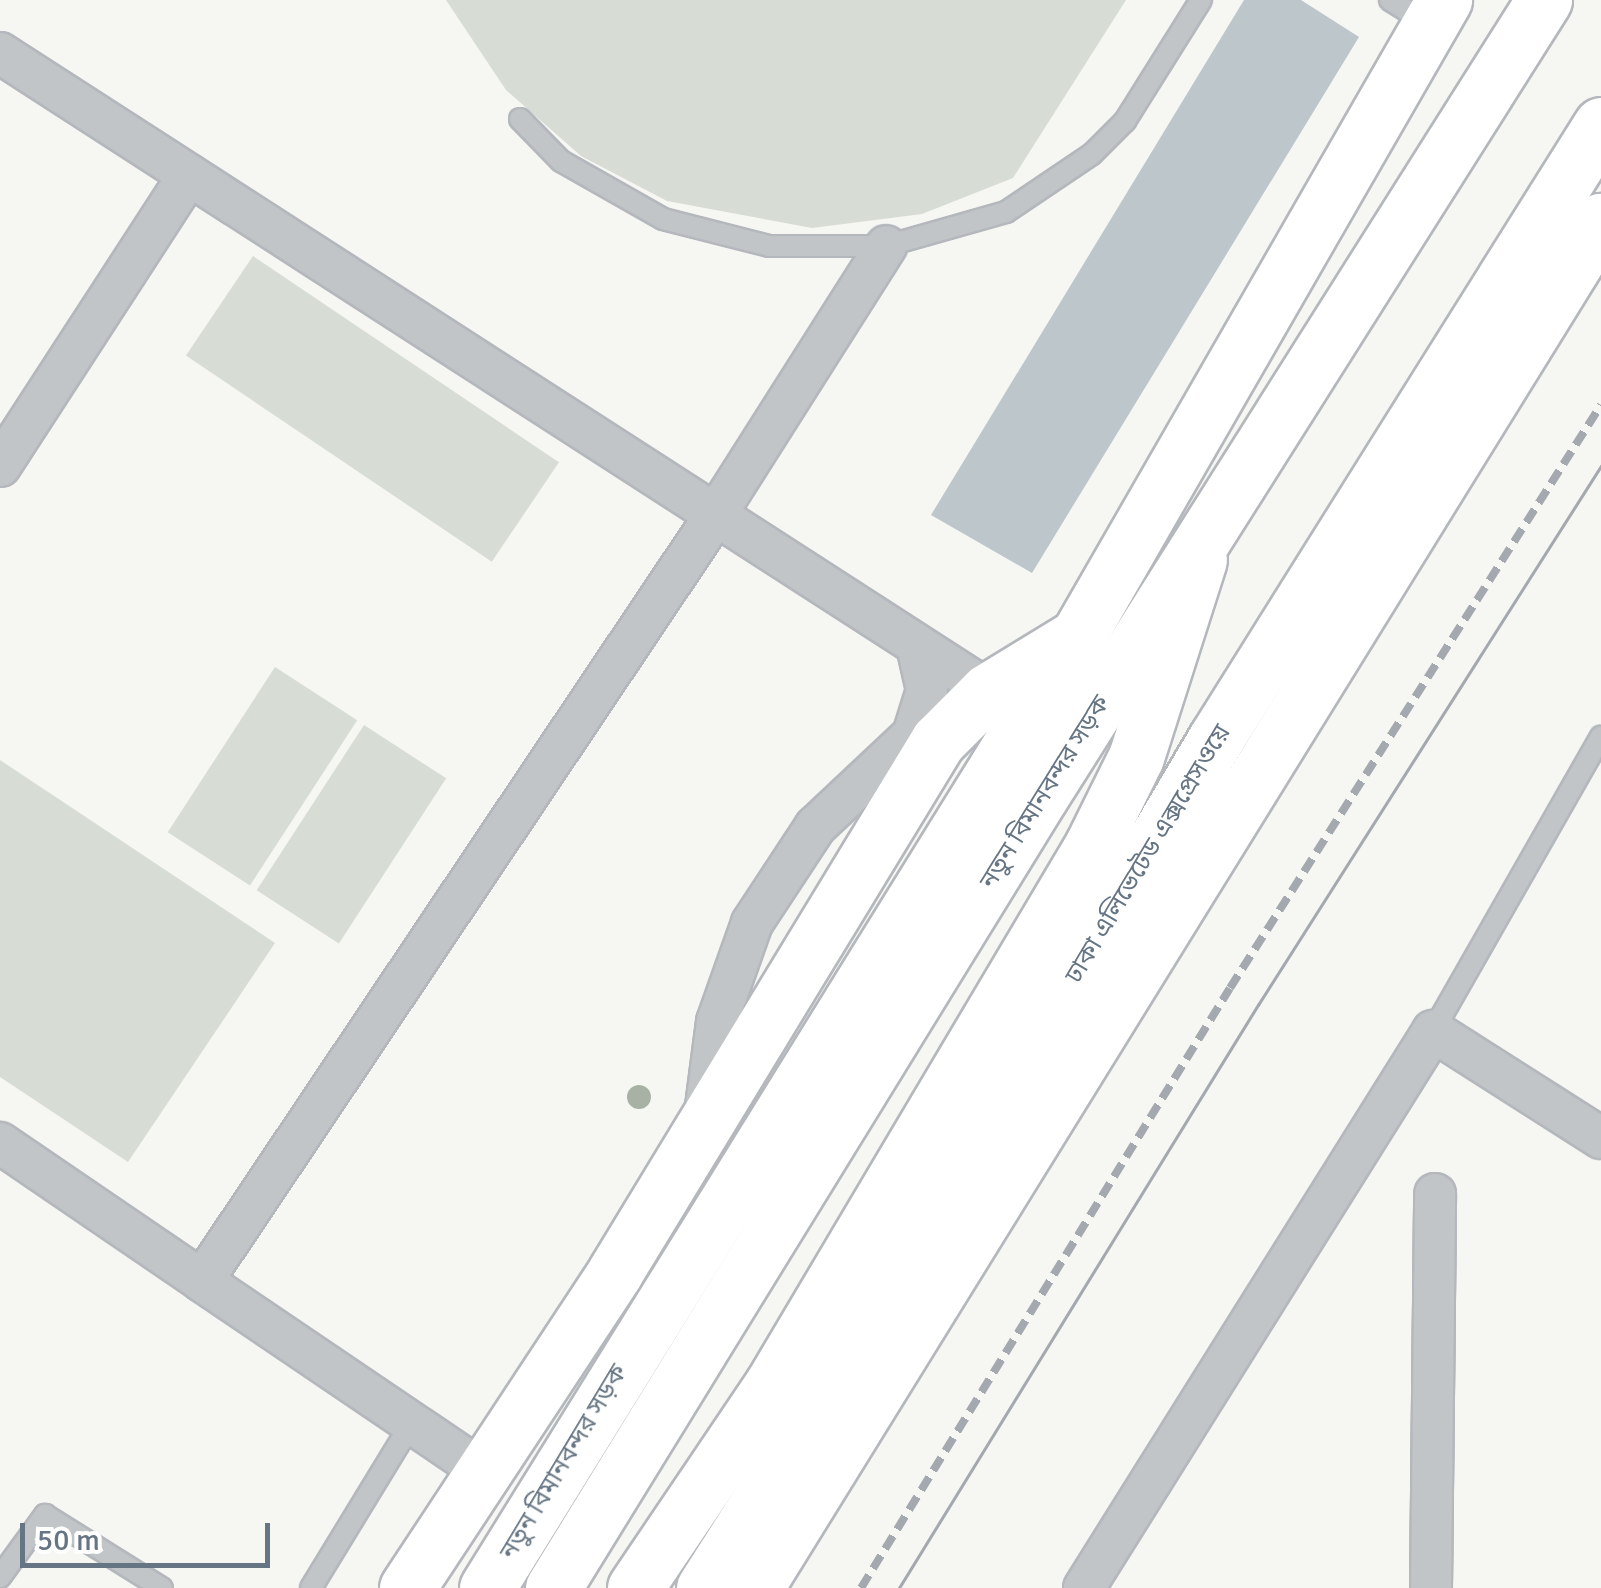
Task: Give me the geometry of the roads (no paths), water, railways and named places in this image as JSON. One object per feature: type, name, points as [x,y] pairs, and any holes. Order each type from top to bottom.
[{"type":"main road","name":"নতুন বিমানবন্দর সড়ক","points":[[553,1588],[1040,797],[1203,548],[1544,0]]},
{"type":"main road","name":"নতুন বিমানবন্দর সড়ক","points":[[487,1588],[727,1195],[1009,704],[1078,636],[1421,8]]},
{"type":"main road","name":"ঢাকা এলিভেটেড এক্সপ্রেসওয়ে","points":[[704,1588],[829,1392],[1216,740],[1601,125]]},
{"type":"main road","points":[[754,1588],[1601,221]]},
{"type":"main road","points":[[635,1588],[772,1384],[1092,846],[1136,757],[1203,548]]},
{"type":"main road","points":[[426,1582],[484,1472],[703,1128],[938,742],[1009,704]]},
{"type":"street","points":[[0,53],[714,519],[1009,704]]},
{"type":"street","points":[[0,466],[189,176]]},
{"type":"street","points":[[202,1281],[714,519],[886,246]]},
{"type":"street","points":[[913,734],[927,690],[918,650]]},
{"type":"street","points":[[703,1128],[717,1022],[760,907],[815,827],[913,734],[1009,704]]},
{"type":"street","points":[[1084,1588],[1433,1031],[1601,1138]]},
{"type":"street","points":[[0,1142],[484,1472]]},
{"type":"street","points":[[1431,1588],[1435,1194]]},
{"type":"lane","points":[[520,120],[561,161],[663,219],[769,246],[886,246],[1006,212],[1092,154],[1125,121],[1202,0]]},
{"type":"lane","points":[[1433,1031],[1601,736]]},
{"type":"lane","points":[[310,1588],[411,1424]]},
{"type":"lane","points":[[0,1577],[46,1515],[162,1588]]},
{"type":"tram line","points":[[899,1588],[1258,1005],[1601,466]]},
{"type":"railway","points":[[861,1588],[1230,988],[1601,405]]}]
